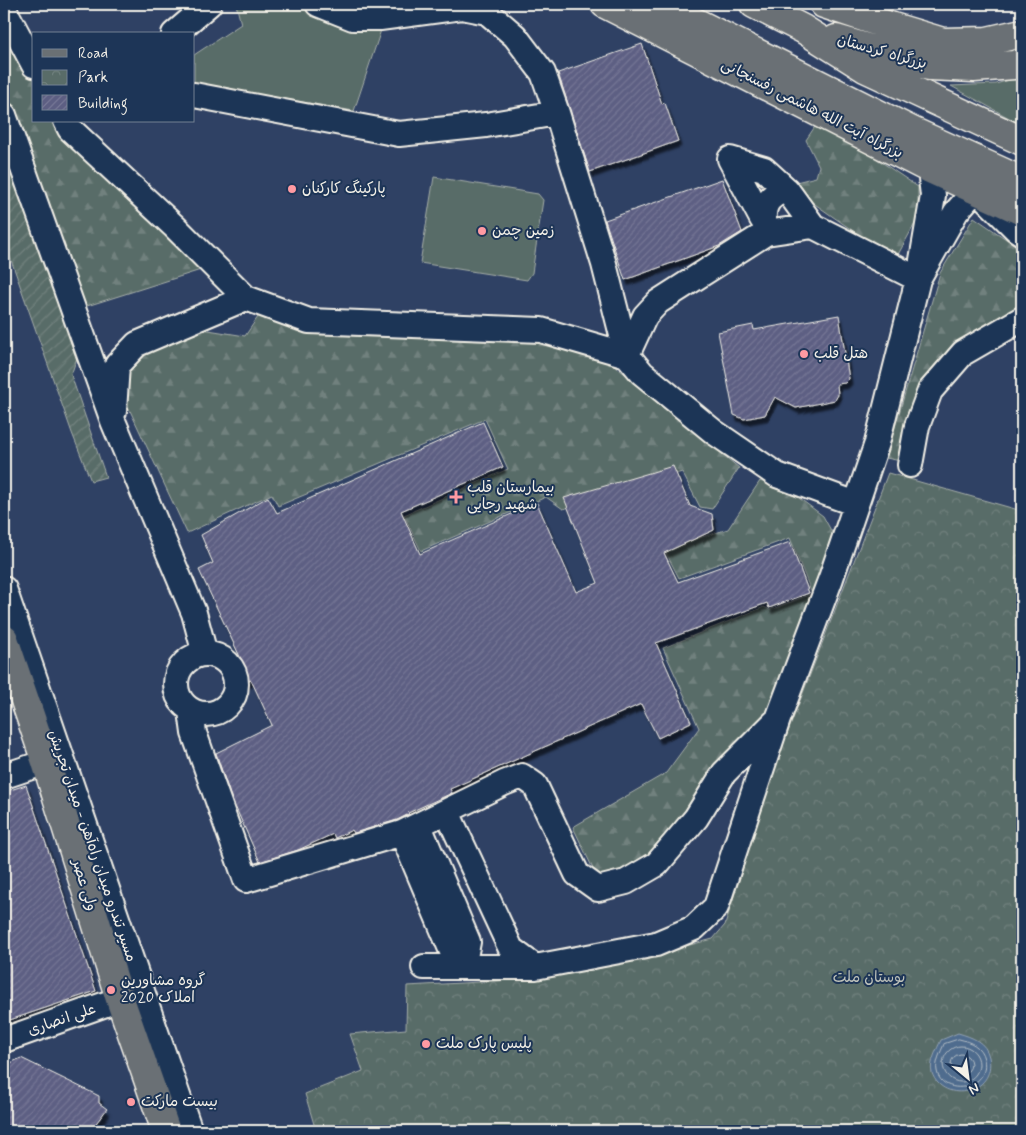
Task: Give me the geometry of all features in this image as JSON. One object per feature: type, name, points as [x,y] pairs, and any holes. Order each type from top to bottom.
[{"type":"main road","name":"بزرگراه آیت الله هاشمی رفسنجانی","points":[[605,4],[930,170],[976,189],[1021,228]]},
{"type":"main road","points":[[659,4],[912,131],[1022,181]]},
{"type":"main road","points":[[754,4],[803,29],[865,68],[1022,141]]},
{"type":"main road","points":[[824,4],[893,28],[943,42],[987,41],[1022,33]]},
{"type":"main road","name":"بزرگراه کردستان","points":[[803,29],[929,66],[974,68],[1014,65],[1022,62]]},
{"type":"main road","name":"ولی عصر","points":[[4,639],[46,762],[120,1000],[166,1131]]},
{"type":"street","points":[[176,32],[209,4]]},
{"type":"street","points":[[318,4],[353,18],[380,18],[462,7],[487,12],[515,36],[543,73],[604,264],[627,355],[642,374],[707,426],[777,475],[856,504]]},
{"type":"street","points":[[4,9],[32,60]]},
{"type":"street","points":[[195,95],[399,134],[486,125],[557,113]]},
{"type":"street","points":[[4,115],[114,421],[194,613],[205,654]]},
{"type":"street","points":[[66,122],[70,129],[175,227],[246,298],[309,321],[541,330],[627,355]]},
{"type":"street","points":[[764,226],[730,159],[764,169],[787,190],[813,226]]},
{"type":"street","points":[[424,966],[535,967],[656,944],[694,928],[716,908],[778,719],[878,443],[918,279],[933,196],[930,170]]},
{"type":"street","points":[[918,279],[956,212],[976,189]]},
{"type":"street","points":[[764,226],[766,204],[778,192],[787,190]]},
{"type":"street","points":[[627,355],[644,316],[658,302],[764,226],[813,226],[918,279]]},
{"type":"street","points":[[114,421],[117,365],[138,344],[246,298]]},
{"type":"street","points":[[910,465],[917,426],[930,391],[963,353],[1022,319]]},
{"type":"street","name":"مسیر تندرو میدان راه‌آهن - میدان تجریش","points":[[4,589],[190,1131]]},
{"type":"street","points":[[215,655],[224,660],[236,676],[236,686],[231,701],[220,711],[211,715],[200,715],[191,711],[183,705],[178,697],[175,687],[176,677],[186,661],[195,656],[215,655]]},
{"type":"street","points":[[191,711],[194,733],[246,880],[410,829],[522,776],[535,785],[577,874],[598,889],[626,882],[657,864],[696,818],[724,773],[778,719]]},
{"type":"street","points":[[4,776],[46,762]]},
{"type":"street","points":[[447,812],[511,949],[535,967]]},
{"type":"street","points":[[410,829],[468,942],[463,967]]},
{"type":"street","name":"علی انصاری","points":[[4,1040],[120,1000]]},
{"type":"green space","points":[[236,4],[303,4],[362,27],[381,30],[354,111],[195,83],[195,54],[241,24]]},
{"type":"green space","points":[[4,23],[32,75],[32,122],[57,122],[204,269],[87,306],[80,302],[4,95]]},
{"type":"green space","points":[[1022,76],[1022,125],[951,86],[996,84]]},
{"type":"green space","points":[[816,125],[858,146],[918,187],[918,218],[895,260],[799,193],[796,182],[816,177],[819,166],[806,140]]},
{"type":"green space","points":[[4,136],[79,352],[71,375],[106,477],[91,481],[72,433],[4,240]]},
{"type":"green space","name":"زمین چمن","points":[[434,177],[538,194],[543,200],[532,273],[527,280],[420,263]]},
{"type":"green space","points":[[974,217],[1022,250],[1022,315],[967,342],[906,462],[886,458],[940,273]]},
{"type":"green space","points":[[260,314],[526,338],[608,360],[739,468],[712,509],[700,507],[682,472],[563,509],[546,497],[421,551],[404,515],[508,469],[485,419],[278,506],[272,494],[187,533],[126,402],[124,370],[152,348],[196,328],[245,336]]},
{"type":"green space","name":"بوستان ملت","points":[[888,473],[1022,511],[1022,1131],[316,1131],[305,1094],[363,1071],[350,1034],[406,1029],[407,986],[498,981],[593,970],[713,939],[725,925],[774,768]]},
{"type":"green space","points":[[760,481],[799,498],[823,516],[839,545],[769,716],[664,845],[629,875],[603,882],[594,871],[573,827],[666,773],[699,728],[663,648],[764,607],[770,610],[812,594],[790,538],[679,578],[664,549],[728,529]]},
{"type":"water","points":[[958,1033],[973,1038],[985,1047],[989,1057],[989,1070],[985,1080],[977,1087],[968,1091],[957,1092],[947,1089],[938,1083],[931,1069],[941,1040]]},
{"type":"building","points":[[642,44],[662,104],[665,103],[678,141],[590,172],[558,73]]},
{"type":"building","points":[[722,179],[742,232],[719,246],[625,280],[605,220]]},
{"type":"building","name":"هتل قلب","points":[[839,315],[849,379],[845,383],[837,384],[838,395],[835,400],[796,408],[775,397],[765,415],[744,419],[734,415],[718,332],[753,325],[754,330]]},
{"type":"building","points":[[483,422],[503,467],[401,511],[420,554],[537,503],[576,592],[598,583],[564,498],[673,466],[690,506],[712,514],[714,530],[664,553],[678,582],[790,542],[809,593],[769,608],[767,603],[656,643],[691,722],[658,738],[641,704],[450,789],[452,793],[397,820],[354,833],[352,830],[335,838],[333,834],[298,850],[260,862],[230,795],[216,753],[272,725],[251,680],[242,685],[233,666],[241,659],[199,570],[213,563],[201,535],[268,497],[277,513]]},
{"type":"building","points":[[26,785],[96,991],[4,1022],[4,792]]},
{"type":"building","points":[[21,1058],[99,1096],[99,1103],[107,1109],[90,1131],[4,1131],[4,1066]]},
{"type":"place","name":"پارکینگ کارکنان","points":[[292,189]]},
{"type":"place","name":"زمین چمن","points":[[482,231]]},
{"type":"place","name":"هتل قلب","points":[[804,354]]},
{"type":"place","name":"بیمارستان قلب شهید رجایی","points":[[456,497]]},
{"type":"place","name":"گروه مشاورین املاک 2020","points":[[111,990]]},
{"type":"place","name":"پلیس پارک ملت","points":[[426,1044]]},
{"type":"place","name":"بیست مارکت","points":[[131,1102]]}]
